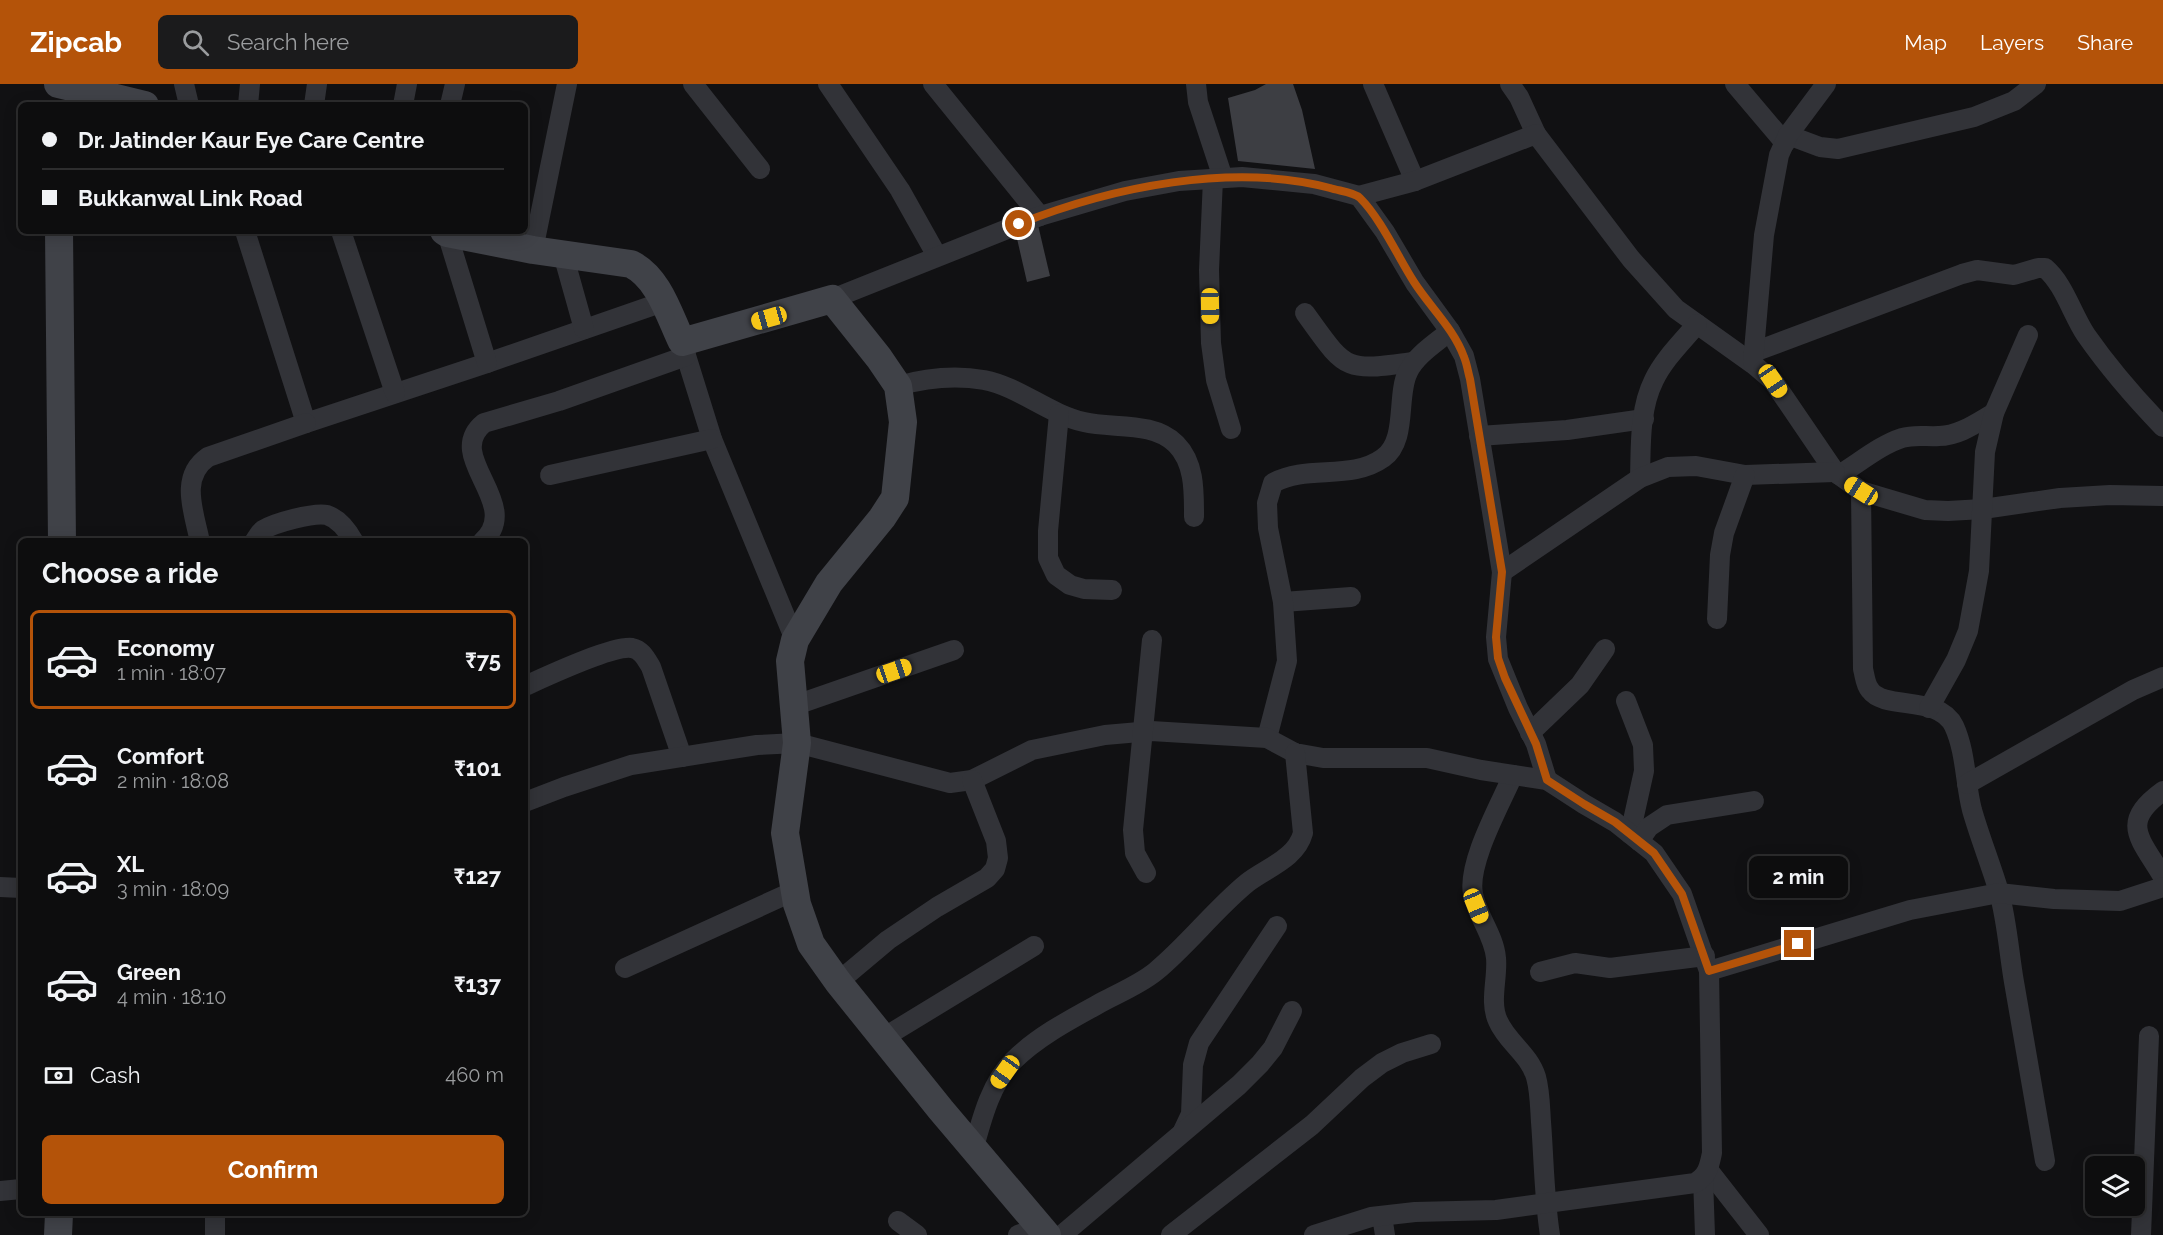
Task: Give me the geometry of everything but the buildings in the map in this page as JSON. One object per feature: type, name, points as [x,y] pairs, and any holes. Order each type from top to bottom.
[{"type":"street","points":[[58,102],[58,84],[133,102]]},
{"type":"street","points":[[184,84],[188,102]]},
{"type":"street","points":[[248,102],[250,84]]},
{"type":"street","points":[[314,102],[317,84]]},
{"type":"street","points":[[404,102],[407,84]]},
{"type":"street","points":[[451,102],[455,84]]},
{"type":"street","points":[[533,250],[534,200],[567,84]]},
{"type":"street","points":[[828,84],[900,190],[937,256]]},
{"type":"street","points":[[933,84],[1040,216]]},
{"type":"street","points":[[1373,84],[1415,181]]},
{"type":"street","points":[[1510,84],[1519,97],[1536,134],[1631,259],[1676,309],[1754,358],[1773,381],[1837,474],[1861,491],[1925,510],[1948,511],[1983,509],[2060,498],[2110,495],[2163,496]]},
{"type":"street","points":[[1736,84],[1786,139],[1838,150],[1974,117],[2014,101],[2036,84]]},
{"type":"street","points":[[1754,358],[1764,234],[1779,155],[1786,139],[1826,84]]},
{"type":"street","points":[[1195,85],[1218,179],[1209,270],[1210,343],[1216,380],[1231,429]]},
{"type":"street","points":[[698,86],[760,169]]},
{"type":"street","points":[[485,538],[496,517],[492,500],[473,456],[471,440],[476,430],[484,423],[559,401],[684,349],[832,299],[1040,216],[1125,191],[1179,181],[1242,177],[1314,184],[1359,196],[1415,181],[1536,134]]},
{"type":"street","points":[[1359,196],[1385,232],[1415,283],[1450,331],[1464,356],[1502,572],[1496,637],[1498,658],[1536,744],[1547,780]]},
{"type":"street","points":[[59,234],[62,538]]},
{"type":"street","points":[[246,234],[306,423]]},
{"type":"street","points":[[342,234],[395,393]]},
{"type":"street","points":[[447,234],[487,363]]},
{"type":"street","points":[[456,234],[533,250],[631,264],[641,269],[651,279],[684,349],[711,439],[795,640]]},
{"type":"street","points":[[563,254],[584,329]]},
{"type":"street","points":[[1754,358],[1962,274],[1977,270],[2014,275],[2045,268],[2056,282],[2084,332],[2110,369],[2163,427]]},
{"type":"street","points":[[832,299],[898,386],[903,422],[895,498],[882,518],[828,584],[795,640],[790,661],[797,743],[784,833],[794,891],[811,945],[838,982],[941,1110],[974,1147],[1041,1233],[1182,1134],[1232,1091],[1273,1048],[1292,1011]]},
{"type":"street","points":[[199,538],[190,492],[193,471],[199,462],[208,456],[663,302]]},
{"type":"street","points":[[1305,313],[1332,351],[1344,362],[1356,367],[1374,368],[1413,362]]},
{"type":"street","points":[[1640,478],[1646,403],[1654,380],[1664,363],[1697,324]]},
{"type":"street","points":[[1267,738],[1287,661],[1283,602],[1268,528],[1267,503],[1273,483],[1283,477],[1298,473],[1357,469],[1385,457],[1397,434],[1406,374],[1413,362],[1450,331]]},
{"type":"street","points":[[1929,708],[1956,660],[1968,631],[1979,571],[1985,452],[1994,413],[2028,335]]},
{"type":"street","points":[[898,386],[922,379],[951,377],[983,380],[1008,387],[1036,404],[1085,422],[1152,430],[1176,444],[1185,455],[1191,471],[1194,517]]},
{"type":"street","points":[[1502,572],[1640,478],[1668,467],[1696,466],[1745,475],[1837,474],[1893,441],[1905,437],[1955,434],[1994,413]]},
{"type":"street","points":[[1059,414],[1048,531],[1048,558],[1056,575],[1070,585],[1084,589],[1112,590]]},
{"type":"street","points":[[1479,436],[1567,430],[1644,419]]},
{"type":"street","points":[[550,475],[711,439]]},
{"type":"street","points":[[1717,619],[1720,555],[1724,533],[1745,475]]},
{"type":"street","points":[[1861,491],[1863,669],[1866,681],[1870,690],[1877,697],[1939,711],[1952,723],[1960,741],[1967,784],[1981,841],[1999,893],[2045,1161]]},
{"type":"street","points":[[257,538],[261,531],[277,523],[327,515],[341,524],[351,538]]},
{"type":"street","points":[[1283,602],[1351,597]]},
{"type":"street","points":[[1146,873],[1135,853],[1133,842],[1152,640]]},
{"type":"street","points":[[528,685],[622,648],[634,649],[645,657],[651,667],[682,757]]},
{"type":"street","points":[[1530,733],[1580,685],[1605,649]]},
{"type":"street","points":[[793,706],[954,650]]},
{"type":"street","points":[[1967,784],[2133,690],[2163,677]]},
{"type":"street","points":[[1626,701],[1643,745],[1644,771],[1635,837]]},
{"type":"street","points":[[528,796],[631,765],[757,745],[797,743],[950,783],[972,780],[1032,750],[1105,735],[1142,731],[1267,738],[1295,753],[1323,758],[1427,758],[1547,780],[1615,822],[1654,853],[1682,894],[1707,963],[1712,1153],[1706,1174],[1705,1235]]},
{"type":"street","points":[[974,1147],[983,1113],[1012,1062],[1038,1041],[1077,1016],[1154,972],[1228,899],[1253,878],[1291,854],[1300,844],[1303,833],[1295,753]]},
{"type":"street","points":[[1513,775],[1477,859],[1472,874],[1473,893],[1496,957],[1494,1003],[1497,1019],[1503,1031],[1528,1060],[1536,1076],[1540,1096],[1545,1204],[1550,1235]]},
{"type":"street","points":[[838,982],[888,940],[937,907],[987,878],[995,869],[998,858],[996,841],[972,780]]},
{"type":"street","points":[[2163,790],[2139,812],[2136,826],[2141,841],[2163,877]]},
{"type":"street","points":[[1635,837],[1667,815],[1754,801]]},
{"type":"street","points":[[0,887],[18,888]]},
{"type":"street","points":[[1540,972],[1575,963],[1610,968],[1707,963],[1910,910],[1999,893],[2054,899],[2120,901],[2163,887]]},
{"type":"street","points":[[625,968],[794,891]]},
{"type":"street","points":[[1182,1134],[1191,1114],[1192,1065],[1199,1042],[1277,926]]},
{"type":"street","points":[[883,1038],[1034,946]]},
{"type":"street","points":[[2140,1235],[2150,1036]]},
{"type":"street","points":[[1171,1235],[1312,1125],[1362,1078],[1382,1063],[1402,1053],[1431,1044]]},
{"type":"street","points":[[1314,1235],[1371,1217],[1383,1225],[1695,1183],[1706,1174]]},
{"type":"street","points":[[1706,1174],[1759,1235]]},
{"type":"street","points":[[0,1191],[18,1189]]},
{"type":"street","points":[[58,1235],[59,1216]]},
{"type":"street","points":[[215,1216],[215,1235]]},
{"type":"street","points":[[898,1221],[916,1235]]},
{"type":"route","points":[[1019,224],[1125,191],[1179,181],[1242,177],[1314,184],[1359,196],[1385,232],[1415,283],[1450,331],[1464,356],[1470,379],[1502,572],[1496,637],[1498,658],[1518,708],[1536,744],[1547,780],[1615,822],[1654,853],[1682,894],[1709,971],[1798,944]]}]
